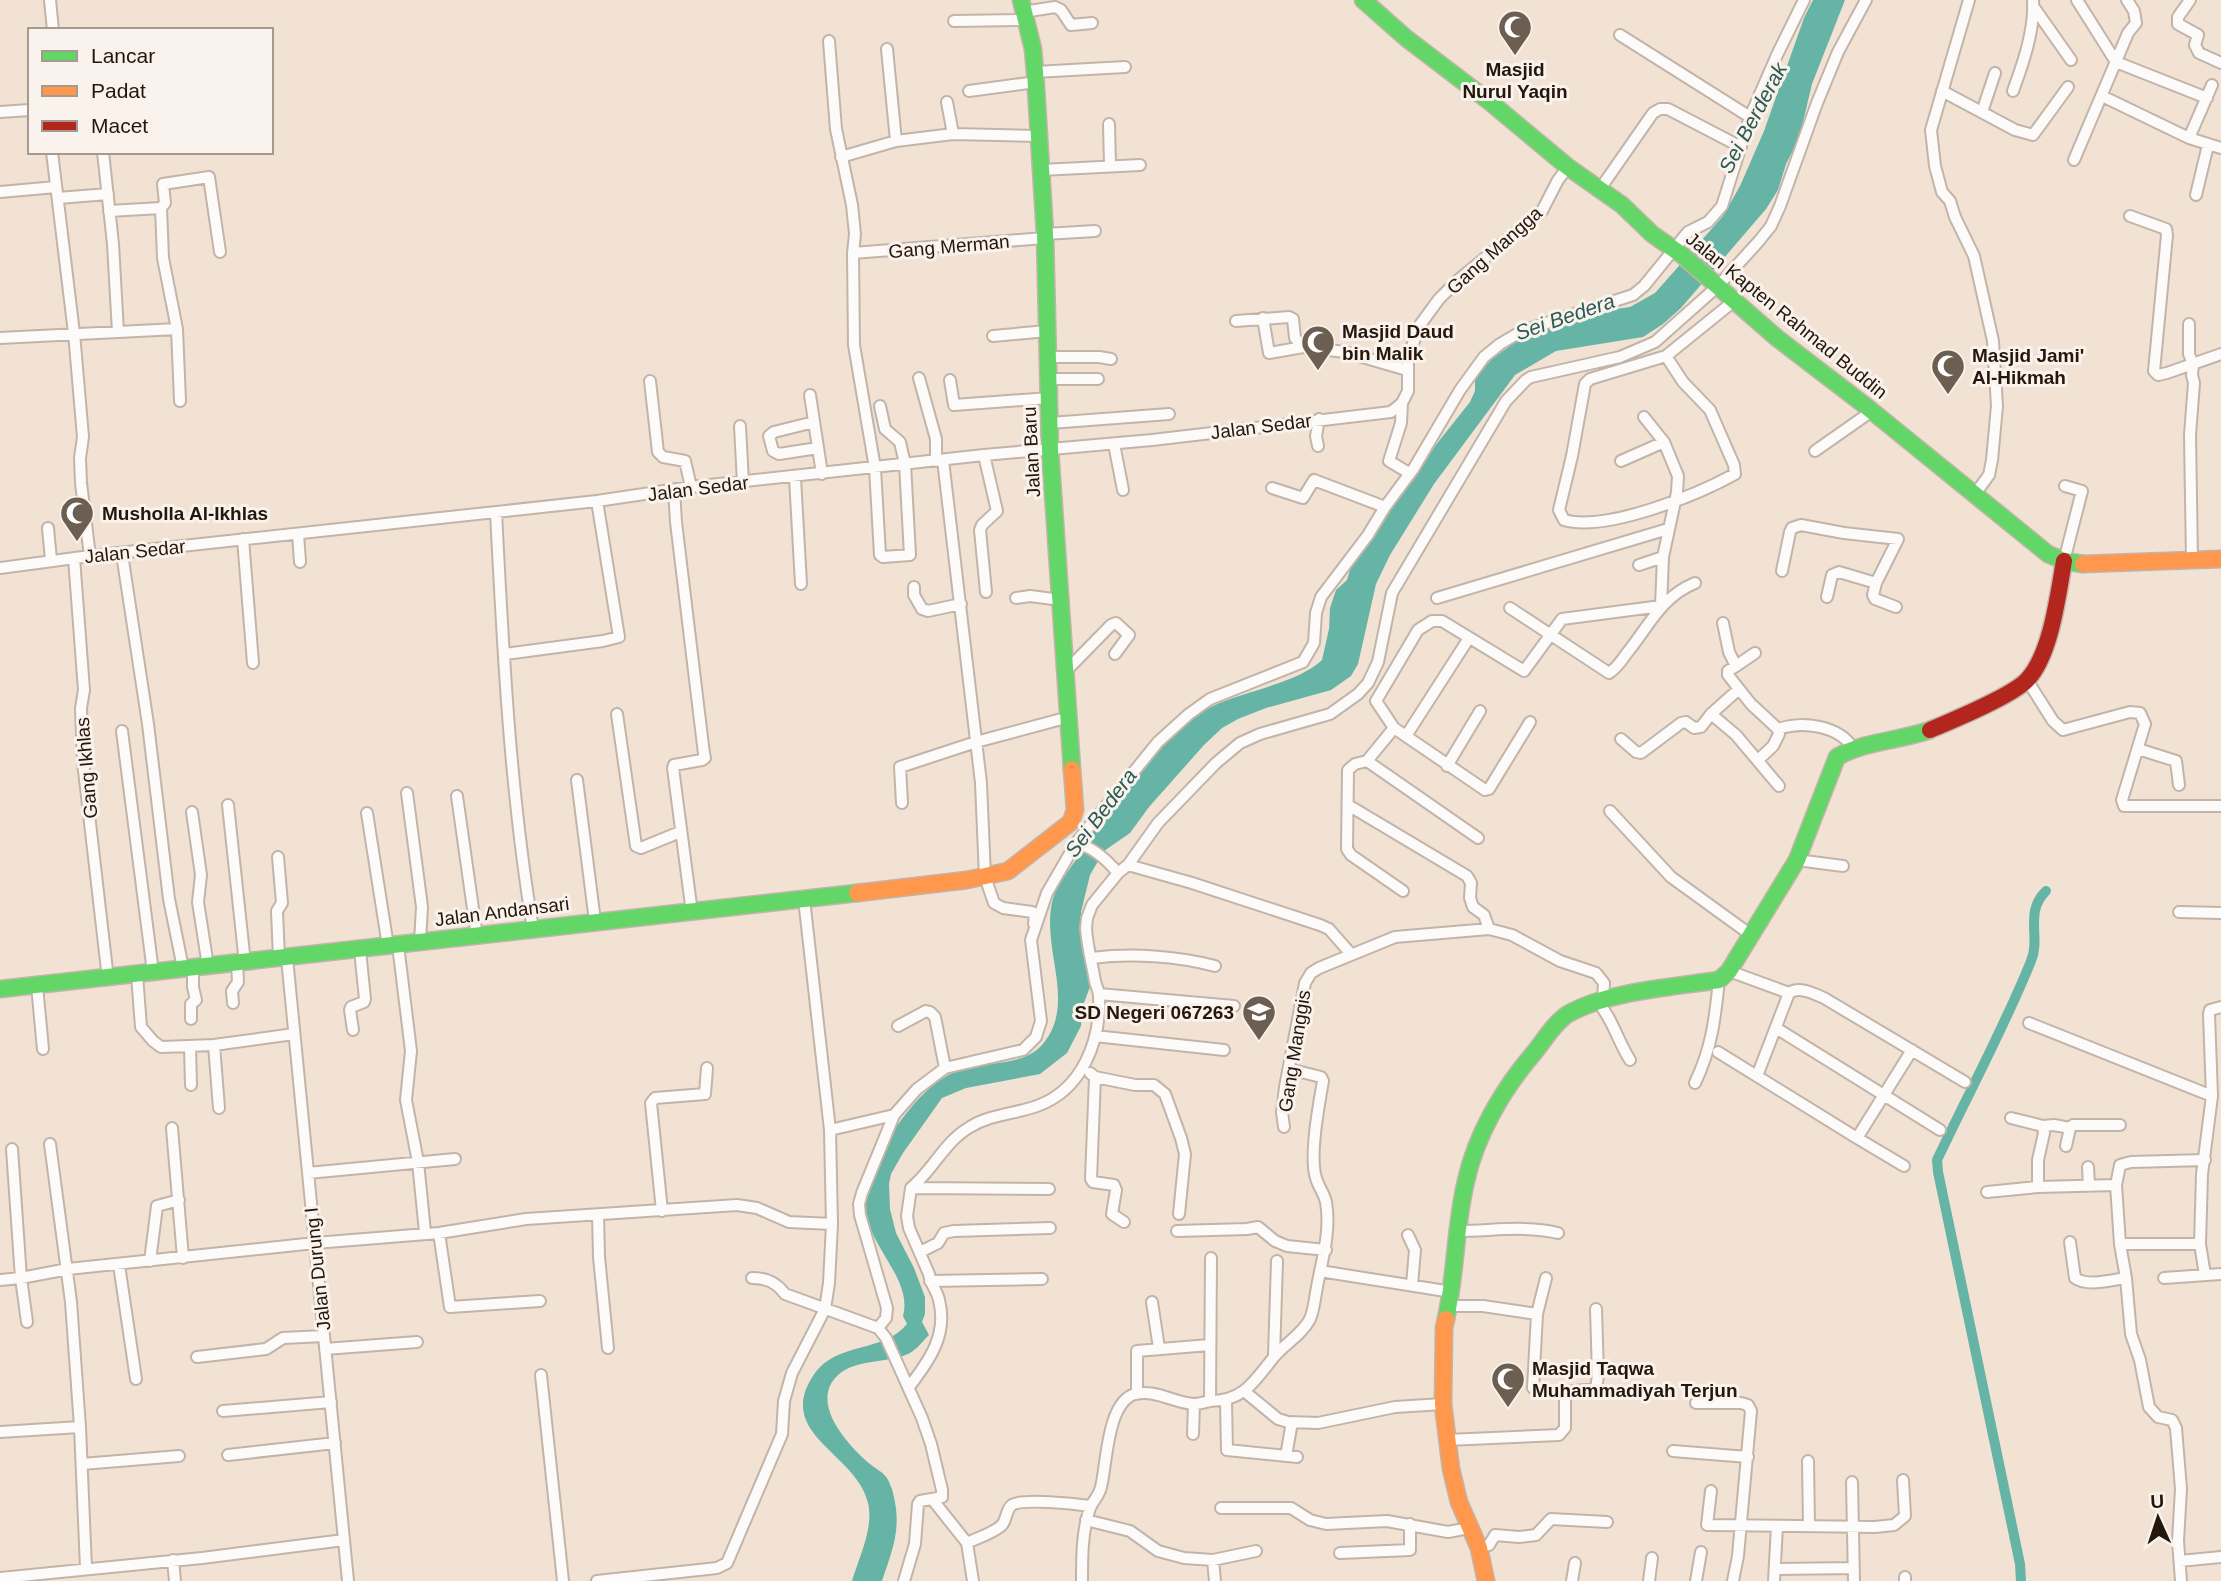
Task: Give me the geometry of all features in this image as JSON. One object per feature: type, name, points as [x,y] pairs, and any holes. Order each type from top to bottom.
[{"type":"street","points":[[50,0],[52,28]]},
{"type":"street","points":[[1032,933],[1048,893],[1079,844],[1158,742],[1210,699],[1303,662],[1314,643],[1316,613],[1321,597],[1368,535],[1484,357],[1522,331],[1633,295],[1678,253],[1688,232],[1708,222],[1721,206],[1750,117],[1804,0]]},
{"type":"street","points":[[909,1387],[932,1354],[940,1335],[939,1297],[909,1228],[907,1216],[911,1188],[922,1179],[943,1149],[962,1132],[984,1119],[1038,1106],[1055,1098],[1073,1081],[1084,1065],[1095,1036],[1099,994],[1087,940],[1087,918],[1092,905],[1128,865],[1158,823],[1240,743],[1260,734],[1330,713],[1358,694],[1368,682],[1378,662],[1392,593],[1506,401],[1526,380],[1639,351],[1655,342],[1712,282],[1771,226],[1816,103],[1866,0]]},
{"type":"street","points":[[1969,0],[1931,130],[1935,166],[1942,192],[1950,201],[1959,226],[1975,256],[1993,341],[1997,407],[1992,460],[1989,475],[1975,494]]},
{"type":"street","points":[[2077,0],[2116,62],[2207,98]]},
{"type":"street","points":[[2074,160],[2128,33],[2136,23],[2134,11],[2127,0]]},
{"type":"street","points":[[2190,0],[2178,17],[2178,24],[2198,34],[2195,45],[2199,53],[2221,63]]},
{"type":"street","name":"Jalan Kapten Rahmad Buddin","points":[[1366,2],[1568,167],[1622,205],[1734,301],[2048,554],[2081,564],[2221,559]]},
{"type":"street","points":[[2033,3],[2071,60]]},
{"type":"street","points":[[2013,91],[2021,68],[2033,3]]},
{"type":"street","points":[[954,21],[1055,7],[1061,10],[1071,25],[1092,23]]},
{"type":"street","name":"Jalan Baru","points":[[1008,871],[1071,822],[1075,810],[1050,450],[1045,236],[1036,77],[1033,49],[1023,11]]},
{"type":"street","points":[[1620,36],[1750,117]]},
{"type":"street","points":[[830,41],[841,157],[852,205],[855,234],[854,345],[875,468],[880,555],[910,555],[905,464],[900,442],[885,429],[880,406]]},
{"type":"street","points":[[887,49],[896,141]]},
{"type":"street","points":[[969,91],[1036,77],[1125,67]]},
{"type":"street","points":[[1982,112],[1995,74]]},
{"type":"street","points":[[2189,138],[2212,85]]},
{"type":"street","points":[[1942,91],[2020,132],[2035,135],[2068,87]]},
{"type":"street","points":[[2102,96],[2189,138],[2221,148]]},
{"type":"street","points":[[947,102],[953,134]]},
{"type":"street","points":[[1600,189],[1653,113],[1660,109],[1668,109],[1741,147]]},
{"type":"street","points":[[0,112],[28,110]]},
{"type":"street","points":[[1109,124],[1110,165]]},
{"type":"street","points":[[841,157],[896,141],[953,134],[1038,136]]},
{"type":"street","points":[[2196,195],[2208,145]]},
{"type":"street","points":[[52,154],[74,333],[83,437],[81,483],[90,556]]},
{"type":"street","points":[[103,154],[118,332]]},
{"type":"street","points":[[1041,170],[1140,165]]},
{"type":"street","name":"Gang Mangga","points":[[1409,474],[1389,461],[1401,423],[1399,407],[1408,391],[1407,370],[1411,345],[1420,326],[1439,299],[1457,281],[1542,211],[1568,167]]},
{"type":"street","points":[[109,211],[161,208],[165,204],[163,184],[209,177],[220,252]]},
{"type":"street","points":[[0,192],[108,194]]},
{"type":"street","points":[[161,208],[163,258],[177,329],[180,401]]},
{"type":"street","points":[[2130,216],[2160,225],[2167,235],[2154,370],[2158,375],[2221,354]]},
{"type":"street","name":"Gang Merman","points":[[853,253],[1095,231]]},
{"type":"street","points":[[1666,356],[1683,382],[1710,410],[1735,472],[1675,502],[1622,517],[1573,523],[1564,520],[1559,510],[1585,384],[1590,379],[1666,356],[1734,301]]},
{"type":"street","points":[[1236,321],[1291,317],[1294,338],[1303,347]]},
{"type":"street","points":[[1263,318],[1269,353],[1303,347],[1345,352],[1407,370]]},
{"type":"street","points":[[2189,324],[2189,354],[2194,383],[2190,435],[2192,560]]},
{"type":"street","points":[[0,338],[177,329]]},
{"type":"street","points":[[993,336],[1047,331]]},
{"type":"street","points":[[1048,358],[1111,359]]},
{"type":"street","points":[[878,1328],[886,1318],[887,1308],[859,1204],[894,1115],[917,1089],[945,1068],[1023,1049],[1036,1037],[1041,1021],[1031,945],[1035,914],[1029,910],[998,906],[990,897],[985,877],[981,783],[961,604],[940,460],[919,378]]},
{"type":"street","points":[[1049,379],[1098,379]]},
{"type":"street","points":[[950,380],[954,405],[1049,398]]},
{"type":"street","points":[[650,381],[658,452],[663,457],[685,461],[691,487]]},
{"type":"street","points":[[810,395],[822,474]]},
{"type":"street","name":"Jalan Sedar","points":[[0,568],[51,560],[597,501],[691,487],[794,478],[984,455],[1114,444],[1399,407]]},
{"type":"street","points":[[1815,451],[1872,411]]},
{"type":"street","points":[[1050,423],[1169,414]]},
{"type":"street","points":[[1644,417],[1664,442],[1678,476],[1662,557],[1661,606]]},
{"type":"street","points":[[1318,446],[1316,436],[1319,419]]},
{"type":"street","points":[[814,422],[774,432],[769,439],[773,450],[779,454],[818,448]]},
{"type":"street","points":[[740,426],[743,483]]},
{"type":"street","points":[[1621,461],[1664,442]]},
{"type":"street","points":[[1114,444],[1123,490]]},
{"type":"street","points":[[984,455],[997,511],[980,530],[986,592]]},
{"type":"street","points":[[794,478],[801,584]]},
{"type":"street","points":[[1272,488],[1303,498],[1314,480],[1385,507]]},
{"type":"street","points":[[1695,1083],[1707,1058],[1724,975],[1797,860],[1837,757],[1853,748],[1919,733],[1973,711],[2007,694],[2027,680],[2043,651],[2054,615],[2064,561],[2082,491],[2065,486]]},
{"type":"street","points":[[674,490],[705,754],[702,760],[674,765],[680,832],[692,912]]},
{"type":"street","points":[[505,654],[619,637],[597,501]]},
{"type":"street","points":[[496,512],[506,695],[533,929]]},
{"type":"street","points":[[1782,571],[1790,532],[1801,525],[1898,539],[1876,583],[1874,597],[1896,607]]},
{"type":"street","points":[[48,528],[51,560]]},
{"type":"street","points":[[1437,598],[1668,529]]},
{"type":"street","points":[[298,534],[300,562]]},
{"type":"street","points":[[243,539],[253,663]]},
{"type":"street","points":[[122,554],[148,724],[170,899],[195,967]]},
{"type":"street","points":[[1639,565],[1662,557]]},
{"type":"street","name":"Gang Ikhlas","points":[[74,558],[84,690],[81,708],[83,762],[108,979]]},
{"type":"street","points":[[1827,597],[1832,575],[1839,572],[1876,583]]},
{"type":"street","points":[[1510,608],[1609,673],[1636,643],[1661,606],[1677,590],[1695,583]]},
{"type":"street","points":[[914,587],[922,609],[928,611],[961,604]]},
{"type":"street","points":[[1016,598],[1030,596],[1061,600]]},
{"type":"street","points":[[1531,723],[1489,789],[1480,789],[1394,728],[1376,701],[1418,630],[1432,621],[1442,621],[1524,671],[1562,619],[1661,606]]},
{"type":"street","points":[[1065,671],[1116,623],[1129,635],[1115,654]]},
{"type":"street","points":[[1723,623],[1729,652],[1736,666]]},
{"type":"street","points":[[1406,736],[1469,638]]},
{"type":"street","points":[[1755,653],[1728,671],[1728,675],[1778,729],[1779,734],[1773,746],[1758,760]]},
{"type":"street","points":[[2027,680],[2053,721],[2063,730],[2130,712],[2140,713],[2144,724],[2122,800],[2124,806],[2221,806]]},
{"type":"street","points":[[1621,739],[1641,753],[1681,723],[1686,722],[1694,728],[1701,727],[1711,714],[1739,689]]},
{"type":"street","points":[[1447,766],[1480,711]]},
{"type":"street","points":[[617,714],[636,846],[641,848],[680,832]]},
{"type":"street","points":[[1711,714],[1736,735],[1779,786]]},
{"type":"street","points":[[902,803],[900,767],[976,742],[1069,717]]},
{"type":"street","points":[[1778,729],[1789,725],[1823,728],[1846,736],[1853,748]]},
{"type":"street","points":[[1394,728],[1367,761],[1355,764],[1348,770],[1348,852],[1403,891]]},
{"type":"street","points":[[122,731],[145,974],[141,1027],[161,1046],[214,1045],[294,1034]]},
{"type":"street","points":[[2138,749],[2176,761],[2179,785]]},
{"type":"street","points":[[1367,761],[1478,838]]},
{"type":"street","points":[[577,780],[595,921]]},
{"type":"street","points":[[407,793],[422,907],[420,942]]},
{"type":"street","points":[[457,796],[477,937]]},
{"type":"street","points":[[228,805],[241,963],[238,982],[232,990],[233,1003]]},
{"type":"street","points":[[1348,805],[1467,876],[1471,883],[1470,898],[1473,907],[1484,915],[1489,929]]},
{"type":"street","points":[[1610,811],[1671,877],[1751,936]]},
{"type":"street","points":[[191,1019],[191,1004],[196,1000],[193,986],[201,875],[192,812]]},
{"type":"street","points":[[367,813],[411,1051],[406,1100],[418,1162],[425,1232]]},
{"type":"street","points":[[1079,844],[1107,861],[1118,873]]},
{"type":"street","name":"Jalan Durung I","points":[[278,857],[282,903],[277,911],[294,1034],[348,1581]]},
{"type":"street","points":[[1797,860],[1843,866]]},
{"type":"street","points":[[1128,865],[1320,925],[1329,929],[1351,954]]},
{"type":"street","name":"Jalan Andansari","points":[[0,989],[804,899],[985,877],[1008,871]]},
{"type":"street","points":[[597,1581],[717,1568],[727,1563],[782,1434],[785,1401],[792,1373],[825,1309],[832,1224],[830,1130],[804,899]]},
{"type":"street","points":[[2179,912],[2221,913]]},
{"type":"street","name":"Gang Manggis","points":[[1284,1127],[1282,1112],[1307,979],[1320,968],[1351,954],[1404,935],[1489,929],[1512,935],[1560,961],[1596,973],[1604,983],[1600,1000]]},
{"type":"street","points":[[353,1030],[351,1007],[364,1002],[365,999],[359,950]]},
{"type":"street","points":[[1092,958],[1124,955],[1215,966]]},
{"type":"street","points":[[1486,1581],[1479,1548],[1459,1502],[1447,1440],[1443,1404],[1443,1350],[1465,1183],[1473,1153],[1488,1122],[1522,1068],[1566,1014],[1600,1000],[1724,975],[1789,993]]},
{"type":"street","points":[[37,986],[43,1049]]},
{"type":"street","points":[[1757,1076],[1789,993],[1793,990],[1812,992],[1965,1082]]},
{"type":"street","points":[[1099,994],[1234,1006]]},
{"type":"street","points":[[1600,1000],[1630,1060]]},
{"type":"street","points":[[2205,1275],[2200,1244],[2204,1160],[2212,1096],[2209,1014],[2214,1007],[2221,1007]]},
{"type":"street","points":[[898,1026],[926,1011],[930,1012],[935,1017],[945,1068]]},
{"type":"street","points":[[2029,1023],[2212,1096]]},
{"type":"street","points":[[1776,1028],[1940,1130]]},
{"type":"street","points":[[1095,1036],[1224,1049]]},
{"type":"street","points":[[214,1045],[219,1108]]},
{"type":"street","points":[[190,1047],[191,1085]]},
{"type":"street","points":[[1857,1138],[1912,1050]]},
{"type":"street","points":[[1717,1052],[1904,1166]]},
{"type":"street","points":[[1084,1065],[1095,1077],[1135,1085],[1154,1085],[1165,1094],[1185,1154],[1179,1214]]},
{"type":"street","points":[[662,1211],[651,1103],[655,1098],[705,1094],[707,1068]]},
{"type":"street","points":[[1082,1581],[1086,1520],[1090,1506],[1101,1489],[1107,1450],[1118,1409],[1124,1400],[1137,1394],[1162,1395],[1194,1404],[1226,1401],[1244,1391],[1258,1378],[1274,1356],[1299,1333],[1311,1317],[1326,1250],[1327,1207],[1322,1188],[1315,1178],[1318,1108],[1323,1082],[1321,1077],[1289,1069]]},
{"type":"street","points":[[1095,1077],[1089,1172],[1093,1182],[1114,1185],[1116,1190],[1112,1214],[1124,1222]]},
{"type":"street","points":[[830,1130],[894,1115]]},
{"type":"street","points":[[2011,1118],[2043,1126],[2070,1128],[2074,1125],[2120,1125]]},
{"type":"street","points":[[2038,1186],[2038,1160],[2043,1126]]},
{"type":"street","points":[[172,1128],[183,1258]]},
{"type":"street","points":[[2066,1146],[2070,1128]]},
{"type":"street","points":[[50,1144],[68,1269],[80,1427],[86,1568]]},
{"type":"street","points":[[12,1149],[21,1278],[27,1322]]},
{"type":"street","points":[[308,1173],[455,1159]]},
{"type":"street","points":[[2181,1581],[2178,1541],[2181,1489],[2176,1427],[2172,1420],[2158,1417],[2149,1407],[2140,1360],[2131,1334],[2116,1185],[2120,1165],[2133,1162],[2204,1160]]},
{"type":"street","points":[[2088,1167],[2089,1186]]},
{"type":"street","points":[[1987,1192],[2038,1186],[2116,1185]]},
{"type":"street","points":[[911,1188],[1049,1189]]},
{"type":"street","points":[[150,1261],[157,1206],[178,1200]]},
{"type":"street","points":[[0,1280],[68,1269],[425,1232],[439,1233],[526,1219],[737,1205],[757,1208],[789,1222],[832,1224]]},
{"type":"street","points":[[598,1215],[599,1257],[608,1348]]},
{"type":"street","points":[[1177,1231],[1258,1227],[1275,1241],[1287,1246],[1326,1250]]},
{"type":"street","points":[[920,1252],[938,1243],[944,1233],[954,1231],[1050,1228]]},
{"type":"street","points":[[1458,1231],[1538,1228],[1558,1233]]},
{"type":"street","points":[[439,1233],[450,1307],[540,1301]]},
{"type":"street","points":[[1408,1234],[1415,1250],[1412,1285]]},
{"type":"street","points":[[2070,1242],[2075,1278],[2078,1281],[2126,1278]]},
{"type":"street","points":[[2120,1244],[2200,1244]]},
{"type":"street","points":[[1210,1401],[1211,1258]]},
{"type":"street","points":[[1274,1356],[1278,1261]]},
{"type":"street","points":[[119,1265],[136,1379]]},
{"type":"street","points":[[1320,1271],[1412,1285],[1450,1299],[1537,1314]]},
{"type":"street","points":[[2164,1278],[2221,1274]]},
{"type":"street","points":[[752,1278],[763,1278],[779,1285],[786,1294],[878,1328],[886,1338],[931,1444],[942,1486],[942,1497],[924,1499],[918,1504],[915,1544],[904,1581]]},
{"type":"street","points":[[1533,1388],[1537,1314],[1546,1278]]},
{"type":"street","points":[[930,1281],[1042,1279]]},
{"type":"street","points":[[1152,1302],[1158,1348]]},
{"type":"street","points":[[1447,1440],[1559,1435],[1565,1428],[1566,1391],[1597,1389],[1596,1309]]},
{"type":"street","points":[[197,1357],[262,1350],[282,1338],[324,1336]]},
{"type":"street","points":[[325,1349],[417,1342]]},
{"type":"street","points":[[1137,1394],[1137,1351],[1209,1345]]},
{"type":"street","points":[[541,1375],[563,1581]]},
{"type":"street","points":[[1244,1391],[1278,1419],[1292,1422],[1318,1423],[1395,1407],[1443,1404]]},
{"type":"street","points":[[1226,1401],[1227,1450],[1292,1457],[1292,1422]]},
{"type":"street","points":[[223,1411],[331,1402]]},
{"type":"street","points":[[1696,1403],[1741,1403],[1748,1405],[1751,1411],[1733,1581]]},
{"type":"street","points":[[1193,1434],[1194,1404]]},
{"type":"street","points":[[0,1432],[80,1427]]},
{"type":"street","points":[[228,1455],[334,1443]]},
{"type":"street","points":[[1673,1451],[1748,1457]]},
{"type":"street","points":[[82,1464],[179,1456]]},
{"type":"street","points":[[1808,1461],[1809,1525]]},
{"type":"street","points":[[1710,1491],[1707,1525],[1894,1525],[1904,1518],[1903,1480]]},
{"type":"street","points":[[1852,1482],[1854,1581]]},
{"type":"street","points":[[932,1499],[967,1544],[973,1581]]},
{"type":"street","points":[[967,1544],[999,1527],[1014,1504],[1037,1501],[1090,1506]]},
{"type":"street","points":[[1221,1508],[1291,1508],[1310,1520],[1326,1524],[1387,1521],[1448,1532],[1469,1528]]},
{"type":"street","points":[[1479,1548],[1489,1545],[1494,1535],[1536,1535],[1550,1519],[1607,1522]]},
{"type":"street","points":[[1086,1520],[1130,1531],[1158,1551],[1184,1558],[1213,1560],[1256,1551]]},
{"type":"street","points":[[1340,1553],[1410,1550],[1410,1524]]},
{"type":"street","points":[[1777,1526],[1775,1575],[1853,1568]]},
{"type":"street","points":[[0,1578],[71,1575],[86,1568],[344,1540]]},
{"type":"street","points":[[1696,1581],[1701,1552]]},
{"type":"street","points":[[2180,1562],[2221,1557]]},
{"type":"street","points":[[1649,1581],[1651,1558]]},
{"type":"street","points":[[173,1560],[175,1581]]},
{"type":"street","points":[[1213,1560],[1215,1581]]},
{"type":"street","points":[[1572,1581],[1575,1563]]},
{"type":"water","name":"Sei Berderak","points":[[1813,0],[1845,0],[1812,84],[1799,139],[1786,164],[1778,190],[1766,209],[1681,308],[1663,324],[1643,337],[1556,351],[1515,375],[1434,484],[1390,555],[1376,584],[1358,664],[1351,676],[1331,690],[1266,708],[1222,728],[1149,807],[1130,833],[1104,851],[1090,875],[1081,912],[1082,939],[1090,987],[1082,1008],[1081,1026],[1067,1053],[1040,1074],[966,1088],[942,1098],[903,1153],[891,1174],[890,1209],[896,1233],[925,1297],[922,1322],[929,1335],[910,1353],[854,1366],[838,1375],[830,1386],[827,1398],[835,1423],[852,1446],[887,1478],[896,1505],[895,1538],[882,1581],[852,1581],[867,1532],[868,1503],[861,1486],[849,1470],[810,1428],[804,1412],[804,1394],[815,1373],[824,1363],[835,1356],[886,1340],[907,1324],[903,1316],[901,1287],[870,1228],[866,1213],[867,1191],[889,1137],[915,1103],[943,1078],[966,1068],[1016,1060],[1041,1046],[1052,1028],[1057,1010],[1058,990],[1050,928],[1051,908],[1057,888],[1090,833],[1161,747],[1200,713],[1227,700],[1286,681],[1322,660],[1329,629],[1330,608],[1336,590],[1347,580],[1363,546],[1400,489],[1413,481],[1435,446],[1470,402],[1475,391],[1475,378],[1492,359],[1536,327],[1548,323],[1589,319],[1630,307],[1655,293],[1723,216],[1740,186],[1764,131],[1804,18]]},
{"type":"waterway","points":[[2021,1581],[2020,1564],[1937,1160],[1998,1036],[2031,961],[2034,952],[2034,916],[2039,899],[2046,891]]},
{"type":"traffic: fast","points":[[1021,0],[1033,49],[1035,72],[1045,234],[1050,450],[1072,769]]},
{"type":"traffic: fast","points":[[1363,0],[1406,38],[1490,102],[1568,167],[1622,205],[1652,234],[1682,255],[1777,338],[1867,407],[2048,554],[2064,561],[2083,564]]},
{"type":"traffic: fast","points":[[1446,1319],[1462,1198],[1476,1147],[1501,1097],[1554,1027],[1568,1014],[1602,1000],[1642,991],[1719,980],[1729,971],[1797,860],[1837,757],[1859,748],[1930,730]]},
{"type":"traffic: fast","points":[[0,989],[857,893]]},
{"type":"traffic: slow","points":[[2083,564],[2221,559]]},
{"type":"traffic: slow","points":[[857,893],[967,880],[1008,871],[1071,822],[1075,810],[1072,769]]},
{"type":"traffic: slow","points":[[1446,1319],[1443,1404],[1451,1469],[1459,1502],[1479,1548],[1486,1581]]},
{"type":"traffic: jam","points":[[1930,730],[1995,700],[2027,680],[2042,656],[2048,640],[2064,561]]},
{"type":"place","name":"Masjid Nurul Yaqin","points":[[1515,57]]},
{"type":"place","name":"Masjid Daud bin Malik","points":[[1318,372]]},
{"type":"place","name":"Masjid Jami' Al-Hikmah","points":[[1948,396]]},
{"type":"place","name":"Musholla Al-Ikhlas","points":[[77,543]]},
{"type":"place","name":"SD Negeri 067263","points":[[1259,1042]]},
{"type":"place","name":"Masjid Taqwa Muhammadiyah Terjun","points":[[1508,1409]]},
{"type":"water label","name":"Sei Bedera","points":[[1565,317]]},
{"type":"water label","name":"Sei Bedera","points":[[1101,813]]}]
